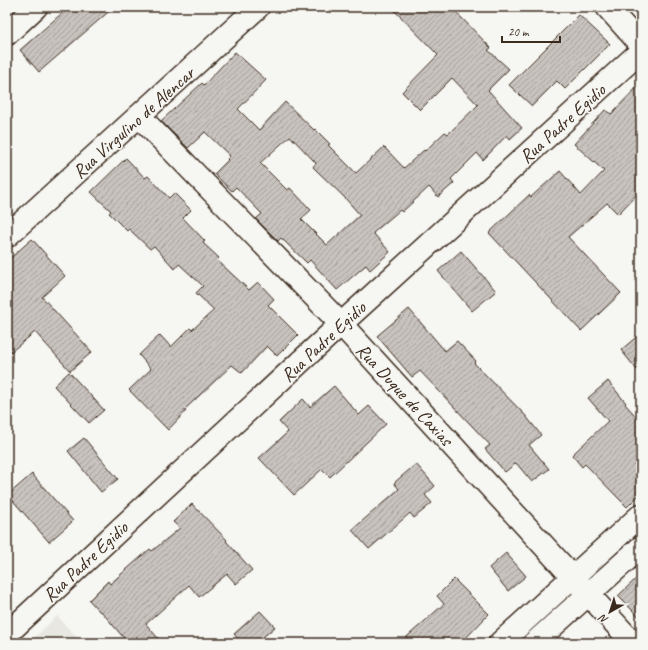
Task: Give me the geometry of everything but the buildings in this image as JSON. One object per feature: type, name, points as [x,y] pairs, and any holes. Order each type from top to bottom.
[{"type":"street","points":[[7,34],[36,7]]},
{"type":"street","name":"Rua Virgulino de Alencar","points":[[7,236],[258,7]]},
{"type":"street","points":[[607,7],[641,45]]},
{"type":"street","name":"Rua Padre Egidio","points":[[7,634],[340,324],[641,51]]},
{"type":"street","name":"Rua Duque de Caxias","points":[[139,116],[340,324],[633,643]]},
{"type":"street","points":[[500,643],[641,515]]},
{"type":"street","points":[[534,643],[641,547]]},
{"type":"shaded area","points":[[57,616],[82,643],[29,643]]}]
